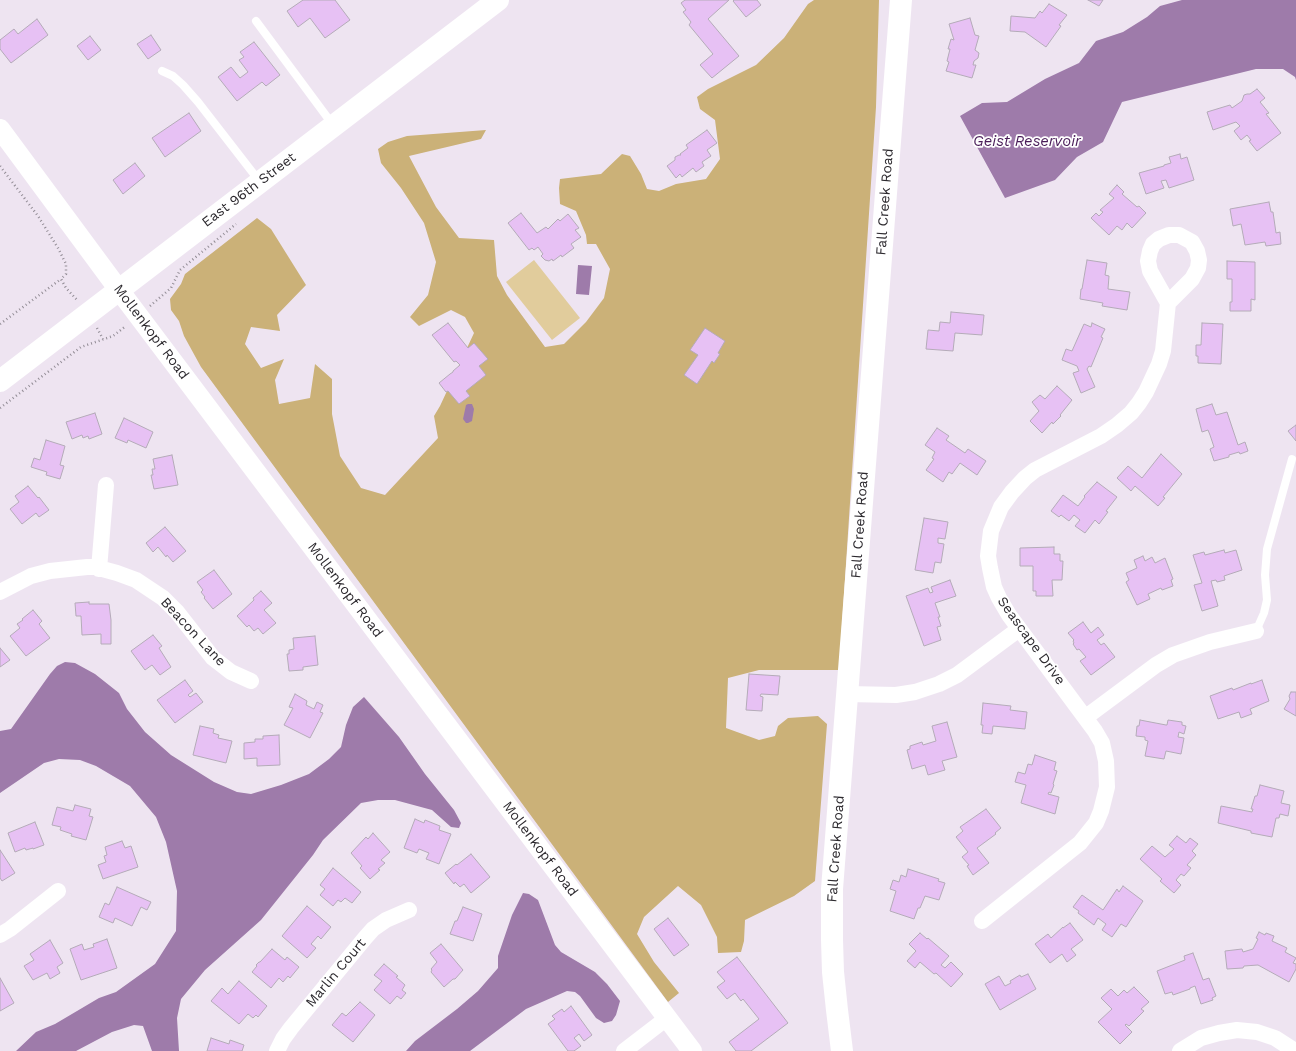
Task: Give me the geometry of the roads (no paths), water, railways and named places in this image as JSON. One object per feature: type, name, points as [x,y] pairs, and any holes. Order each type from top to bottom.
[{"type":"main road","name":"East 96th Street","points":[[0,381],[498,0]]},
{"type":"main road","name":"Fall Creek Road","points":[[842,1051],[834,972],[832,908],[847,694],[901,0]]},
{"type":"street","name":"Mollenkopf Road","points":[[0,129],[119,290],[692,1051]]},
{"type":"street","name":"Seascape Drive","points":[[982,921],[1076,848],[1085,839],[1096,823],[1101,811],[1106,793],[1108,768],[1102,743],[1096,731],[1019,629],[999,598],[994,587],[988,556],[990,536],[998,513],[1012,492],[1025,478],[1035,470],[1101,436],[1131,413],[1139,403],[1152,381],[1161,358],[1168,303]]},
{"type":"street","points":[[99,569],[106,485]]},
{"type":"street","name":"Beacon Lane","points":[[0,592],[31,576],[50,571],[87,567],[111,571],[130,577],[158,594],[177,612],[213,658],[231,672],[251,681]]},
{"type":"street","points":[[847,694],[896,695],[915,692],[939,684],[957,675],[1019,629]]},
{"type":"street","points":[[1086,717],[1156,665],[1173,655],[1210,642],[1256,631]]},
{"type":"street","points":[[0,935],[10,929],[58,891]]},
{"type":"street","name":"Marlin Court","points":[[277,1051],[291,1028],[373,929],[386,920],[409,910]]},
{"type":"street","points":[[624,1051],[668,1018]]},
{"type":"street","points":[[1180,1051],[1201,1038],[1237,1030],[1257,1032],[1275,1038],[1295,1051]]},
{"type":"lane","points":[[256,21],[334,126]]},
{"type":"lane","points":[[162,71],[173,76],[183,85],[260,182]]},
{"type":"lane","points":[[1256,631],[1264,613],[1267,600],[1265,575],[1267,549],[1292,459]]},
{"type":"water","name":"Geist Reservoir","points":[[1182,0],[1296,0],[1296,80],[1295,77],[1283,69],[1256,69],[1122,102],[1103,142],[1077,157],[1055,180],[1005,198],[960,116],[982,103],[1007,102],[1045,79],[1079,63],[1096,41],[1123,32],[1147,17],[1160,6]]},
{"type":"water","points":[[578,265],[592,266],[589,295],[576,294]]},
{"type":"water","points":[[472,404],[474,409],[472,421],[466,423],[463,419],[466,405]]},
{"type":"water","points":[[65,662],[75,663],[95,674],[119,693],[127,709],[145,732],[171,755],[214,782],[237,792],[251,794],[281,785],[309,774],[329,759],[341,747],[346,725],[353,707],[364,697],[399,737],[425,774],[454,810],[461,823],[459,828],[451,827],[432,810],[395,800],[378,800],[361,803],[323,840],[313,855],[261,920],[205,970],[181,999],[177,1018],[179,1051],[152,1051],[143,1026],[134,1025],[112,1032],[76,1051],[16,1051],[36,1032],[55,1024],[99,998],[116,992],[155,964],[176,931],[177,891],[166,842],[156,817],[130,786],[96,766],[80,760],[59,759],[44,763],[0,793],[0,731],[11,729],[50,674],[57,666]]},
{"type":"water","points":[[523,893],[529,894],[538,900],[555,945],[561,952],[595,972],[607,984],[620,1001],[616,1015],[612,1021],[604,1023],[596,1018],[580,996],[575,992],[567,991],[526,1009],[470,1051],[406,1051],[415,1041],[478,991],[498,968],[498,956],[512,915]]}]
